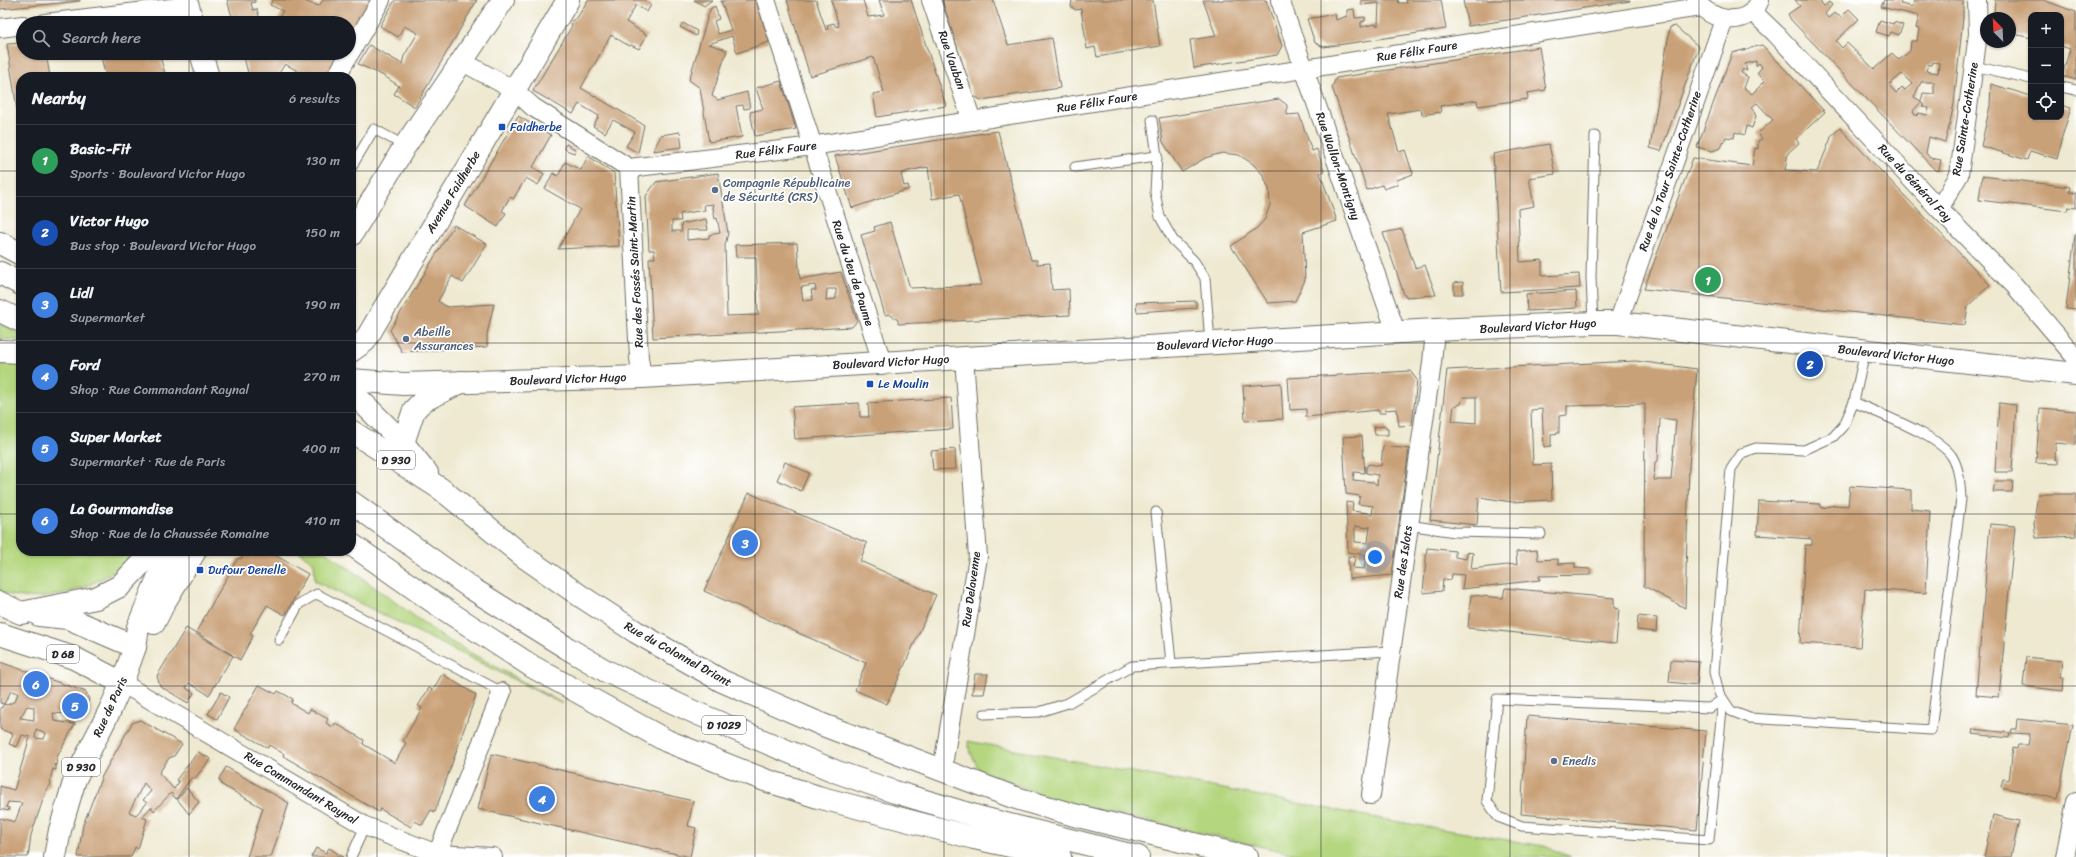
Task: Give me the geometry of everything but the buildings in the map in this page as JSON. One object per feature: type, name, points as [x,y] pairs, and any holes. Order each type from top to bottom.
[{"type":"main road","points":[[356,221],[503,0]]},
{"type":"main road","name":"Avenue Faidherbe","points":[[356,347],[364,341],[380,317],[568,0]]},
{"type":"main road","points":[[203,60],[207,72]]},
{"type":"main road","points":[[0,243],[16,251]]},
{"type":"main road","points":[[0,273],[16,281]]},
{"type":"main road","points":[[0,310],[16,319]]},
{"type":"main road","name":"Boulevard Victor Hugo","points":[[356,380],[402,384],[642,377],[1396,332],[1593,323],[1618,324],[2076,374]]},
{"type":"main road","points":[[0,351],[16,352]]},
{"type":"main road","points":[[356,396],[403,443],[414,410],[423,401],[462,382]]},
{"type":"main road","name":"D 930","points":[[356,434],[441,490]]},
{"type":"main road","name":"D 930","points":[[403,443],[441,490]]},
{"type":"main road","name":"Rue du Colonnel Driant","points":[[441,490],[522,556],[636,632],[685,661],[769,702],[942,771],[1012,797],[1074,815],[1247,857]]},
{"type":"main road","name":"D 1029","points":[[356,506],[471,588],[566,648],[606,671],[696,713],[830,769],[895,792],[982,818],[1138,857]]},
{"type":"main road","points":[[356,548],[435,603],[533,667],[667,741],[765,780],[818,797],[974,838],[1060,857]]},
{"type":"main road","points":[[10,611],[96,598],[120,586],[148,556]]},
{"type":"main road","name":"Rue de Paris","points":[[55,857],[60,830],[75,779],[122,683],[135,647],[138,628],[167,556]]},
{"type":"main road","name":"Rue de Paris","points":[[135,647],[152,628],[164,601],[192,556]]},
{"type":"main road","points":[[0,603],[10,611],[68,618],[135,647]]},
{"type":"main road","name":"D 68","points":[[0,634],[74,658],[122,683]]},
{"type":"street","points":[[356,44],[382,0]]},
{"type":"street","name":"Rue du Jeu de Paume","points":[[766,0],[882,362]]},
{"type":"street","name":"Rue Vauban","points":[[931,0],[972,121]]},
{"type":"street","name":"Rue Wallon-Montigny","points":[[1280,0],[1396,332]]},
{"type":"street","name":"Rue Sainte-Catherine","points":[[1939,209],[1959,175],[1978,34],[1977,0]]},
{"type":"street","points":[[1698,3],[1707,13],[1724,20],[1744,16],[1756,5]]},
{"type":"street","name":"Rue Félix Faure","points":[[630,168],[812,146],[1305,69],[1698,3]]},
{"type":"street","name":"Rue du Général Foy","points":[[1756,5],[1782,40],[1939,209],[2014,286],[2076,358]]},
{"type":"street","points":[[123,16],[189,10]]},
{"type":"street","name":"Rue de la Tour Sainte-Catherine","points":[[1618,324],[1724,20]]},
{"type":"street","points":[[0,28],[16,26]]},
{"type":"street","points":[[339,72],[346,60]]},
{"type":"street","points":[[463,62],[514,90],[533,107],[630,168]]},
{"type":"street","name":"Rue des Fossés Saint-Martin","points":[[630,168],[639,358],[642,377]]},
{"type":"street","name":"Rue des Islots","points":[[1371,795],[1390,651],[1432,363],[1435,330]]},
{"type":"street","name":"Rue Delavenne","points":[[942,771],[978,557],[964,358]]},
{"type":"street","name":"Rue Commandant Raynal","points":[[122,683],[365,826],[436,855],[493,857]]},
{"type":"street","points":[[436,855],[502,692]]},
{"type":"street","points":[[2065,857],[2076,801]]},
{"type":"lane","points":[[1974,66],[2028,79]]},
{"type":"lane","points":[[2064,87],[2076,90]]},
{"type":"lane","points":[[1152,120],[1157,156],[1155,192],[1160,217],[1173,240],[1194,261],[1205,278],[1210,343]]},
{"type":"lane","points":[[356,160],[374,129],[405,146]]},
{"type":"lane","points":[[1593,323],[1591,277],[1595,136]]},
{"type":"lane","points":[[1075,167],[1157,156]]},
{"type":"lane","points":[[1854,402],[1932,440],[1951,455],[1959,476],[1961,499],[1932,730],[1749,718],[1731,711],[1719,693],[1714,672],[1731,469],[1742,453],[1756,448],[1804,450],[1833,437],[1844,425],[1854,402],[1865,351]]},
{"type":"lane","points":[[1156,512],[1171,663]]},
{"type":"lane","points":[[1408,525],[1455,532],[1541,534]]},
{"type":"lane","points":[[279,640],[299,604],[317,594],[502,692]]},
{"type":"lane","points":[[984,714],[1040,712],[1068,703],[1132,666],[1390,651]]},
{"type":"lane","points":[[1497,699],[1710,708],[1723,699],[1709,840],[1522,826],[1498,817],[1487,801],[1497,699]]},
{"type":"lane","points":[[351,857],[365,826]]},
{"type":"green space","points":[[0,323],[16,331],[16,340],[0,339]]},
{"type":"green space","points":[[16,363],[16,556],[131,556],[122,566],[89,585],[46,597],[31,598],[0,592],[0,364]]},
{"type":"green space","points":[[305,556],[332,556],[444,638],[563,704],[315,581],[314,563]]},
{"type":"green space","points":[[968,741],[1393,821],[1544,846],[1571,857],[1308,857],[1058,801],[979,770],[969,749]]},
{"type":"place","name":"Faidherbe","points":[[502,127]]},
{"type":"place","name":"Compagnie Républicaine de Sécurité (CRS)","points":[[715,190]]},
{"type":"place","name":"Basic-Fit","points":[[1708,280]]},
{"type":"place","name":"Abeille Assurances","points":[[406,339]]},
{"type":"place","name":"Victor Hugo","points":[[1810,364]]},
{"type":"place","name":"Le Moulin","points":[[870,384]]},
{"type":"place","name":"Lidl","points":[[745,543]]},
{"type":"place","name":"Dufour Denelle","points":[[200,570]]},
{"type":"place","name":"La Gourmandise","points":[[36,684]]},
{"type":"place","name":"Super Market","points":[[75,706]]},
{"type":"place","name":"Enedis","points":[[1554,761]]},
{"type":"place","name":"Ford","points":[[542,799]]}]
